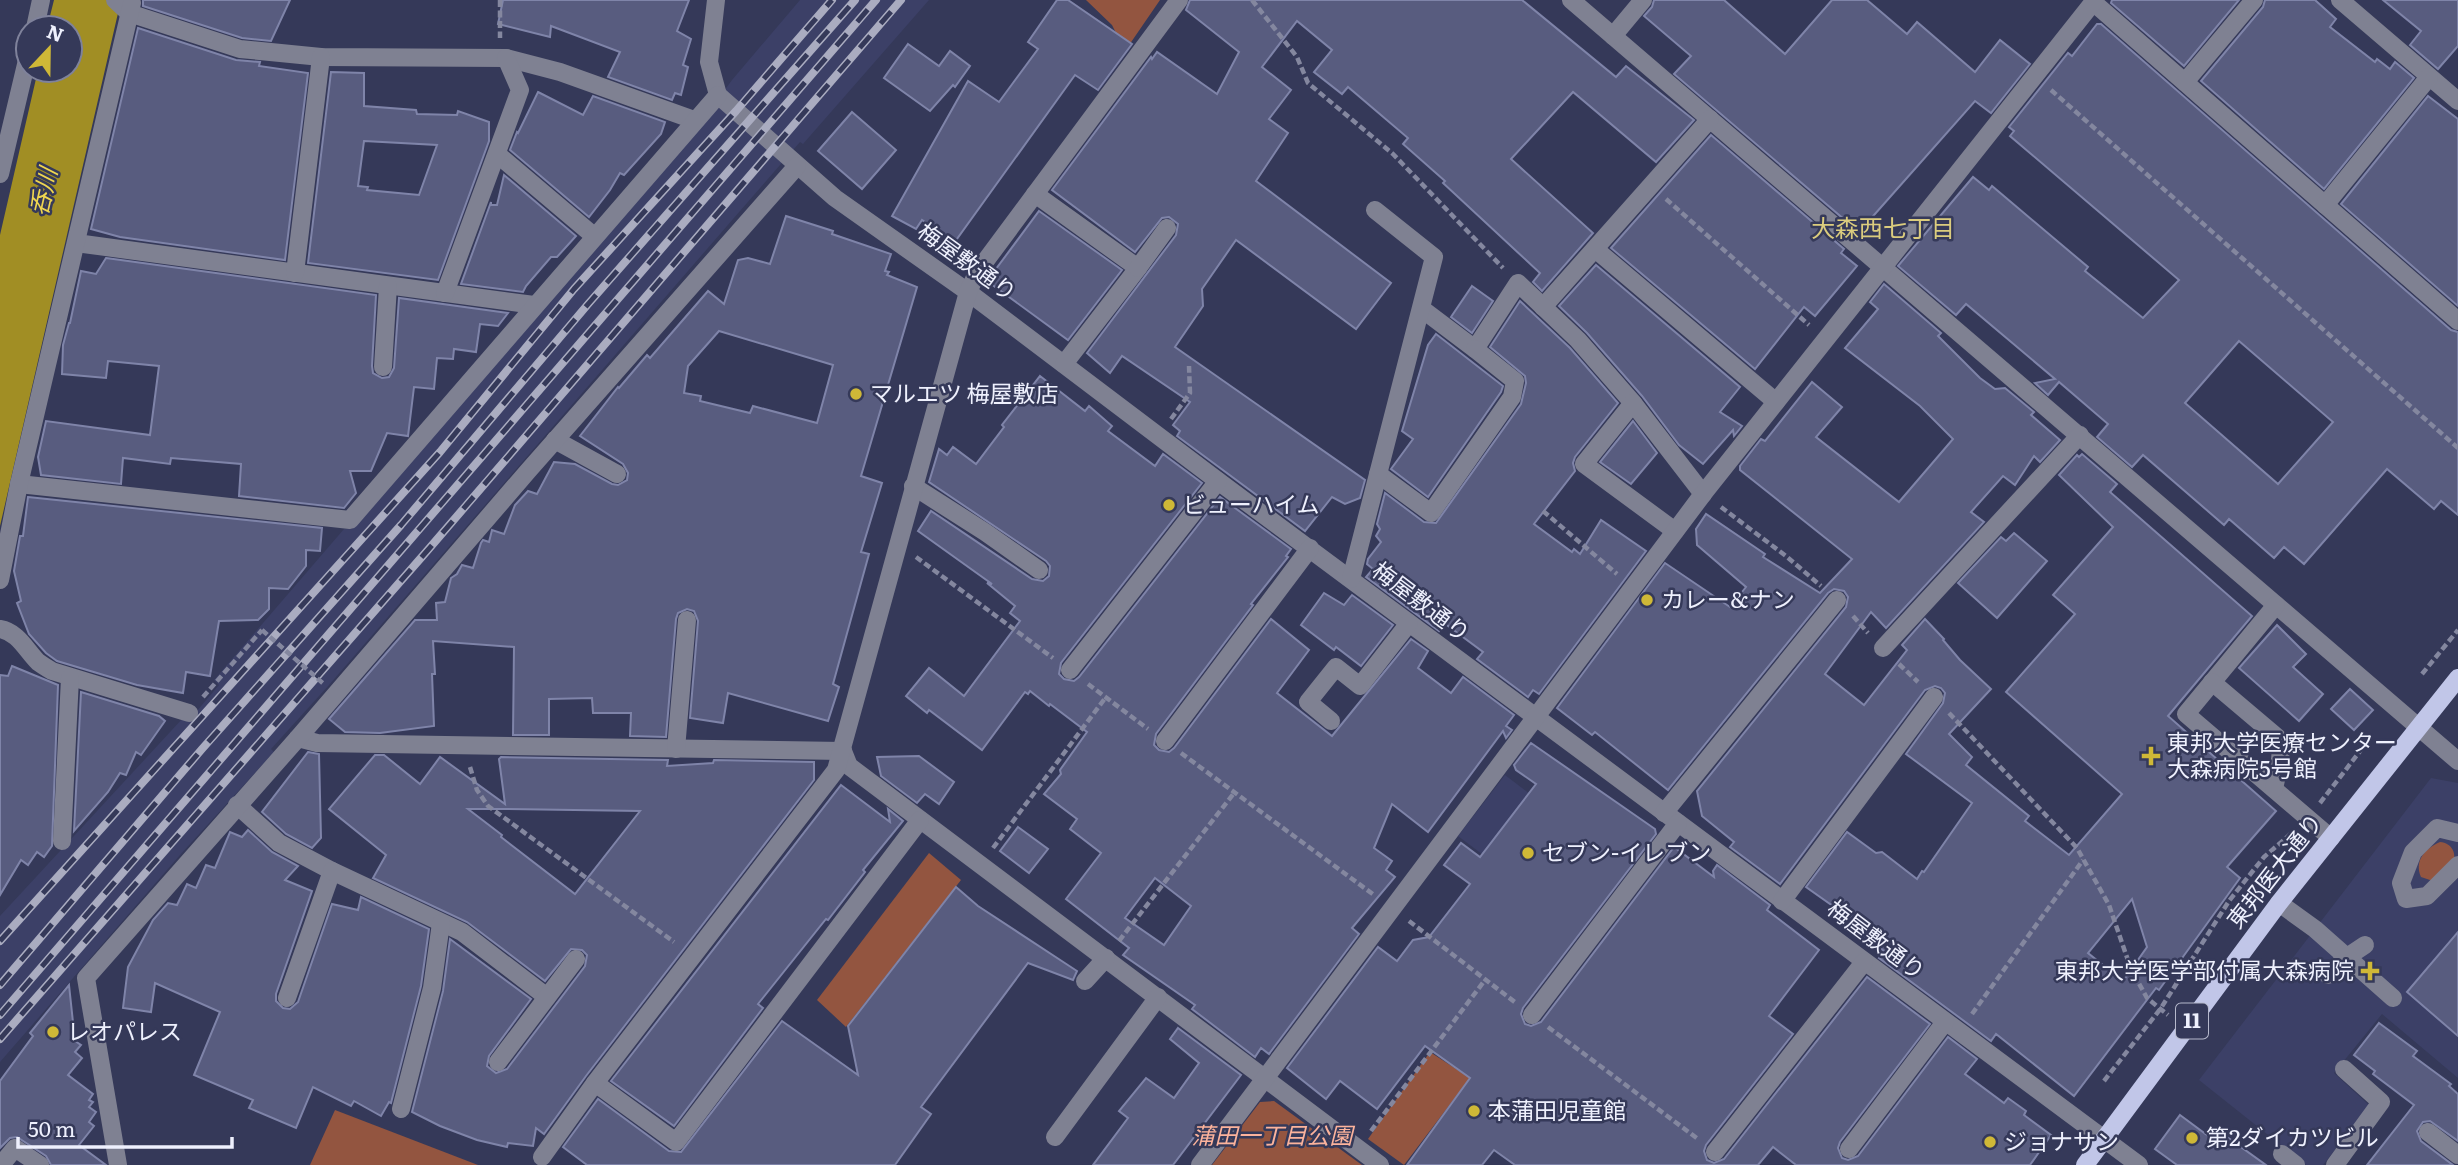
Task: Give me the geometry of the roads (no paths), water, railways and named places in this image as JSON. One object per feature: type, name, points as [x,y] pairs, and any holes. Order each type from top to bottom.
[{"type":"main road","name":"東邦医大通り","points":[[2085,1165],[2279,903],[2458,678]]},
{"type":"street","points":[[19,484],[350,520],[718,95],[709,62],[716,0]]},
{"type":"street","points":[[544,1162],[595,1083],[832,775],[843,751],[895,584],[913,486],[968,292],[978,271],[1179,0]]},
{"type":"street","points":[[1571,0],[2458,761]]},
{"type":"street","points":[[1613,36],[1643,0]]},
{"type":"street","points":[[2185,82],[2254,0]]},
{"type":"street","points":[[2340,0],[2458,101]]},
{"type":"street","points":[[1200,1165],[1703,494],[1776,402],[1817,361],[1825,340],[2094,1],[2458,321]]},
{"type":"street","points":[[0,580],[19,484],[76,243],[125,5],[240,49],[321,57],[506,58],[560,72],[694,120]]},
{"type":"street","points":[[295,272],[321,57]]},
{"type":"street","points":[[445,293],[520,90],[506,58]]},
{"type":"street","points":[[2325,205],[2429,77]]},
{"type":"street","points":[[0,174],[21,84]]},
{"type":"street","name":"梅屋敷通り","points":[[718,95],[835,198],[968,292],[1021,342],[1064,364],[2139,1165]]},
{"type":"street","points":[[1543,307],[1710,119]]},
{"type":"street","points":[[497,154],[594,236]]},
{"type":"street","points":[[118,1165],[86,978],[797,166]]},
{"type":"street","points":[[1035,194],[1138,268]]},
{"type":"street","points":[[1351,579],[1434,257],[1375,211]]},
{"type":"street","points":[[1064,364],[1167,228]]},
{"type":"street","points":[[76,243],[534,305]]},
{"type":"street","points":[[1595,249],[1776,402]]},
{"type":"street","points":[[1475,349],[1518,283],[1578,340],[1633,402],[1703,494]]},
{"type":"street","points":[[383,367],[388,285]]},
{"type":"street","points":[[1378,474],[1431,513],[1513,397],[1515,381],[1422,309]]},
{"type":"street","points":[[1633,402],[1584,464],[1675,531]]},
{"type":"street","points":[[1883,648],[2080,435]]},
{"type":"street","points":[[555,440],[617,474]]},
{"type":"street","points":[[1070,670],[1218,481]]},
{"type":"street","points":[[913,486],[1039,570]]},
{"type":"street","points":[[1165,741],[1310,548]]},
{"type":"street","points":[[1532,1015],[1671,818],[1837,600]]},
{"type":"street","points":[[2276,605],[2186,714],[2331,838]]},
{"type":"street","points":[[676,748],[687,620]]},
{"type":"street","points":[[1331,721],[1308,702],[1336,667],[1360,686],[1409,623]]},
{"type":"street","points":[[0,629],[18,638],[39,663],[70,678],[188,713]]},
{"type":"street","points":[[62,841],[70,678]]},
{"type":"street","points":[[2212,682],[2277,737],[2281,751],[2274,789]]},
{"type":"street","points":[[1782,901],[1934,697]]},
{"type":"street","points":[[298,738],[317,743],[843,751]]},
{"type":"street","points":[[843,751],[849,766],[1380,1165]]},
{"type":"street","points":[[237,805],[279,843],[462,932],[547,997]]},
{"type":"street","points":[[595,1083],[676,1142],[920,820]]},
{"type":"street","points":[[2458,833],[2437,828],[2413,852],[2401,883],[2406,899],[2427,896],[2458,865]]},
{"type":"street","points":[[287,998],[332,871]]},
{"type":"street","points":[[2279,903],[2315,929],[2393,998]]},
{"type":"street","points":[[401,1108],[432,988],[441,923]]},
{"type":"street","points":[[2328,975],[2365,945]]},
{"type":"street","points":[[1085,981],[1106,957]]},
{"type":"street","points":[[498,1062],[576,959]]},
{"type":"street","points":[[1715,1152],[1864,962]]},
{"type":"street","points":[[1055,1137],[1158,997]]},
{"type":"street","points":[[1849,1149],[1952,1027]]},
{"type":"street","points":[[2335,1165],[2381,1102],[2344,1069]]},
{"type":"street","points":[[2428,1132],[2458,1155]]},
{"type":"street","points":[[1,1165],[15,1148],[40,1165]]},
{"type":"water","name":"呑川","points":[[54,0],[121,0],[0,526],[0,235],[35,84],[84,84],[84,14],[50,14]]},
{"type":"railway","points":[[0,941],[440,452],[574,289],[736,111],[832,0]]},
{"type":"railway","points":[[0,985],[202,749],[401,525],[589,303],[855,0]]},
{"type":"railway","points":[[0,1015],[876,0]]},
{"type":"railway","points":[[0,1039],[427,551],[901,0]]},
{"type":"place","name":"マルエツ 梅屋敷店","points":[[856,394]]},
{"type":"place","name":"ビューハイム","points":[[1169,505]]},
{"type":"place","name":"カレー&ナン","points":[[1647,600]]},
{"type":"place","name":"東邦大学医療センター 大森病院5号館","points":[[2151,756]]},
{"type":"place","name":"セブン-イレブン","points":[[1528,853]]},
{"type":"place","name":"東邦大学医学部付属大森病院","points":[[2370,971]]},
{"type":"place","name":"レオパレス","points":[[53,1032]]},
{"type":"place","name":"本蒲田児童館","points":[[1474,1111]]},
{"type":"place","name":"第2ダイカツビル","points":[[2192,1138]]},
{"type":"place","name":"ジョナサン","points":[[1990,1142]]},
{"type":"district","name":"大森西七丁目","points":[[1883,229]]},
{"type":"park label","name":"蒲田一丁目公園","points":[[1272,1136]]}]
